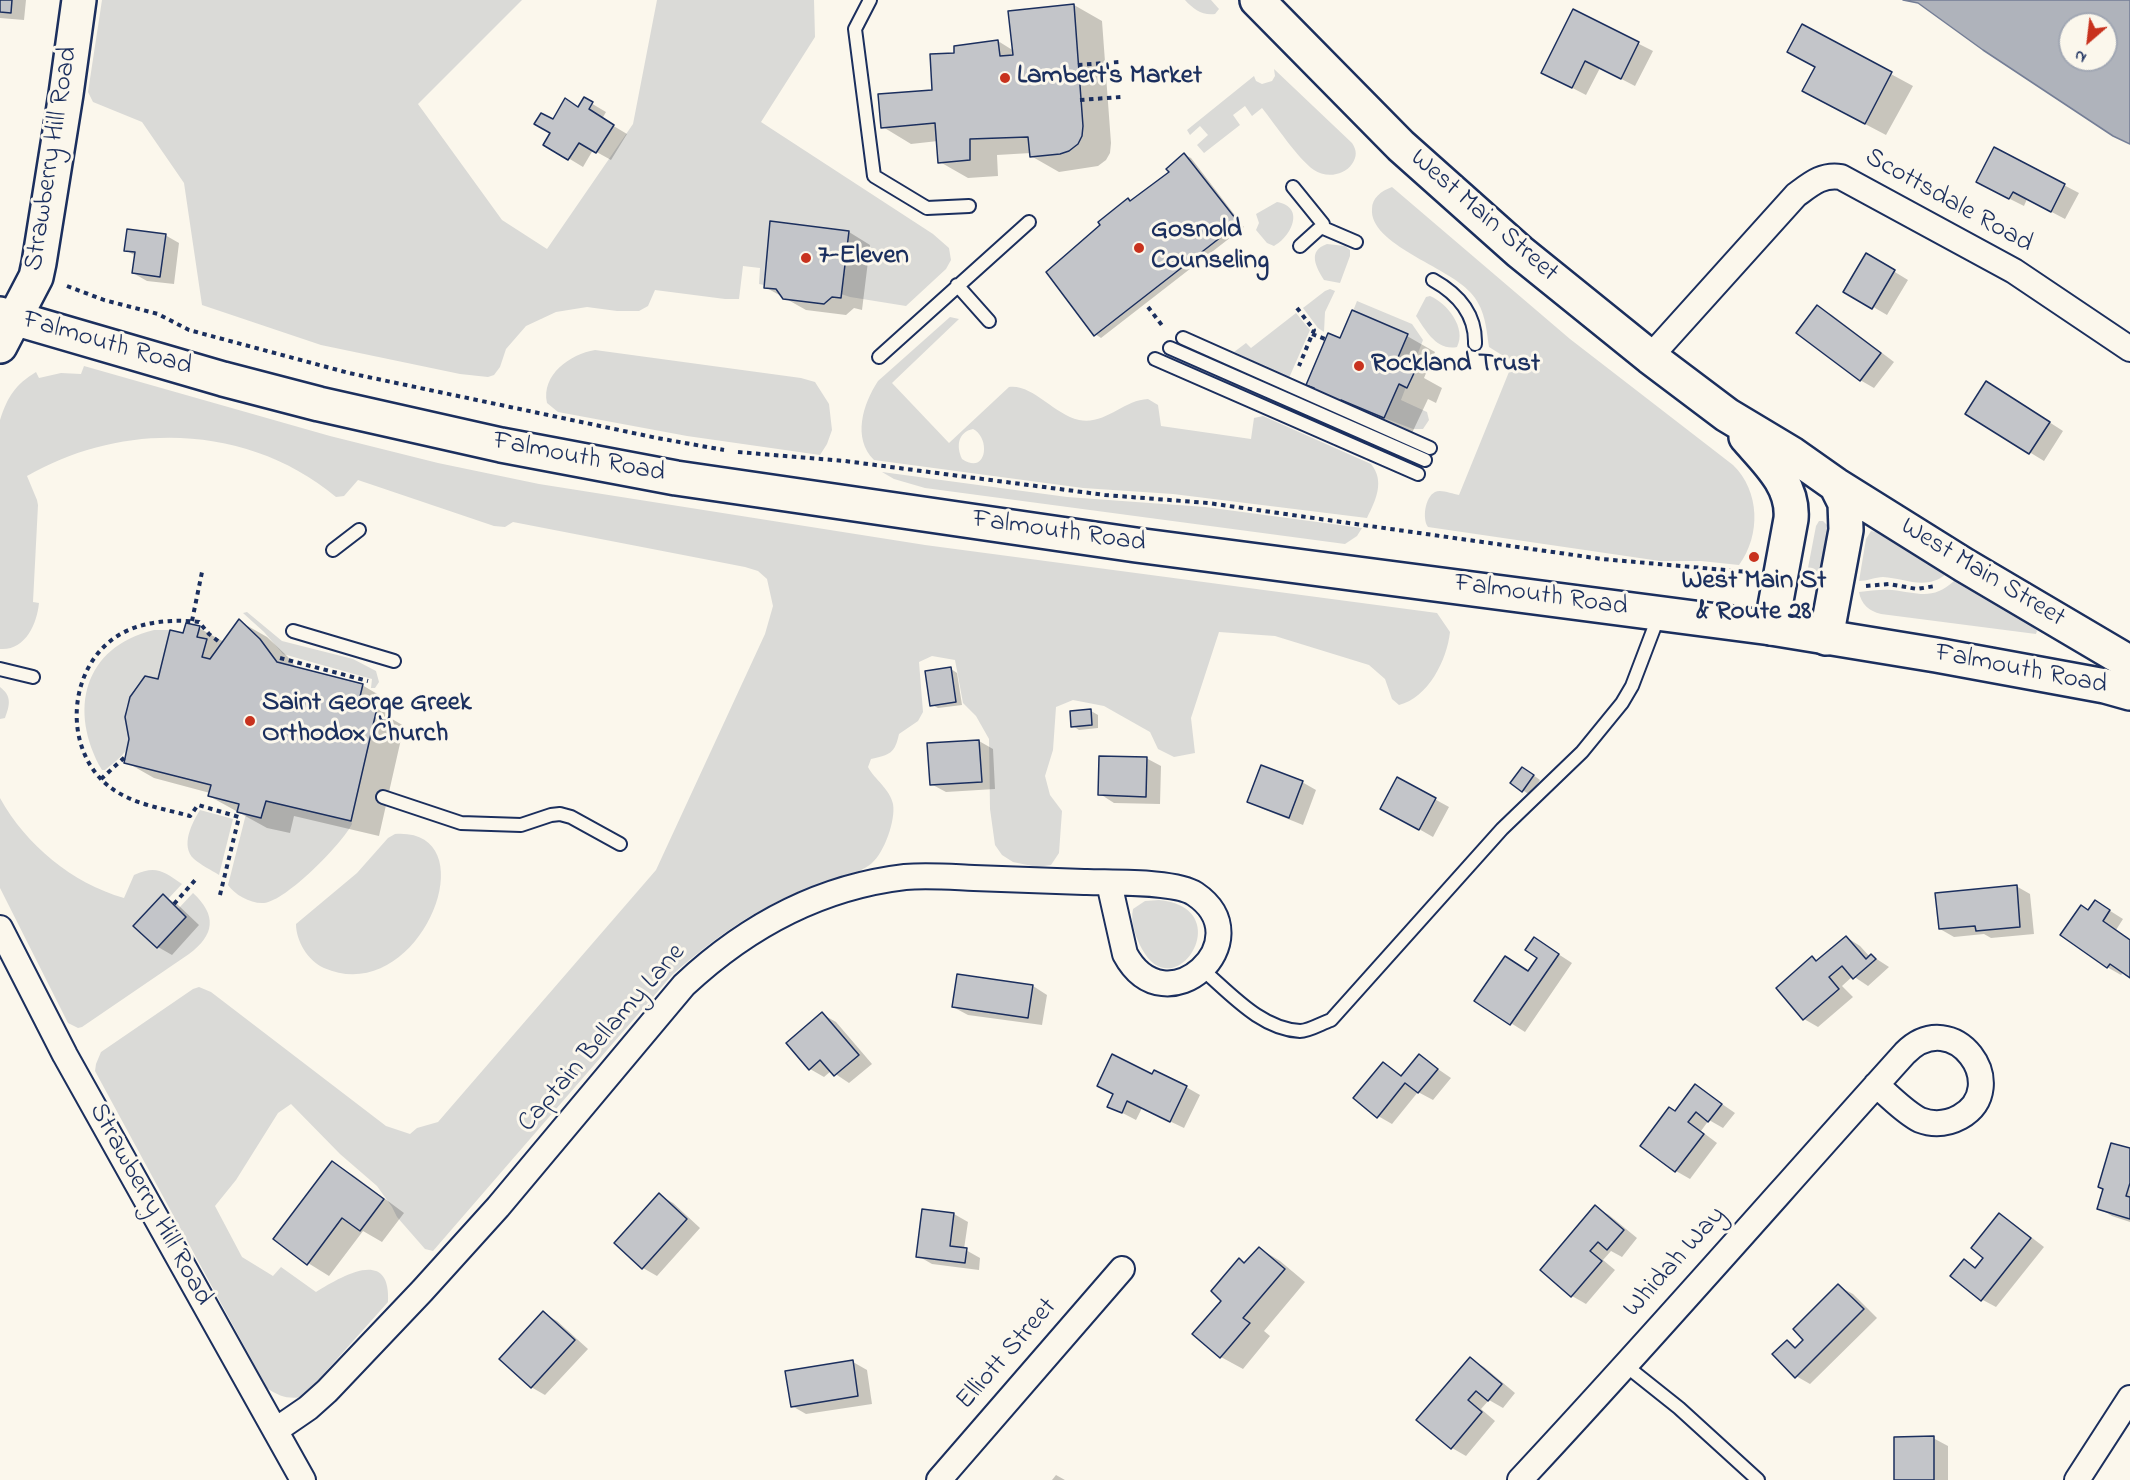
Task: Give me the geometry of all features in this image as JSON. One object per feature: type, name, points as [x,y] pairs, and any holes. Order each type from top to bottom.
[{"type":"main road","name":"Strawberry Hill Road","points":[[5,326],[36,277],[79,0]]},
{"type":"main road","name":"West Main Street","points":[[1257,0],[1401,146],[1520,252],[1650,357],[1727,415],[1792,454],[1836,485],[1964,565],[2130,663]]},
{"type":"main road","name":"Falmouth Road","points":[[5,326],[319,404],[501,444],[676,478],[1136,544],[1771,628],[1958,659],[2105,686],[2130,693]]},
{"type":"main road","name":"West Main Street","points":[[1727,415],[1773,468],[1785,485],[1791,505],[1791,519],[1771,628]]},
{"type":"main road","points":[[1826,638],[1846,530],[1845,503],[1836,485]]},
{"type":"street","name":"Scottsdale Road","points":[[1650,357],[1796,195],[1816,181],[1831,176],[1841,177],[2014,271],[2130,349]]},
{"type":"street","name":"Captain Bellamy Lane","points":[[276,1430],[308,1408],[345,1373],[498,1207],[684,985],[708,963],[742,938],[791,909],[853,888],[907,877],[1109,883],[1181,888],[1199,896],[1212,911],[1218,930],[1216,949],[1203,970]]},
{"type":"street","points":[[1109,883],[1122,945],[1130,963],[1136,970],[1153,980],[1172,983],[1191,978],[1203,970]]},
{"type":"street","name":"Strawberry Hill Road","points":[[0,928],[65,1055],[303,1480]]},
{"type":"street","name":"Whidah Way","points":[[1520,1480],[1876,1084]]},
{"type":"street","name":"Elliott Street","points":[[939,1480],[1122,1269]]},
{"type":"street","points":[[2077,1480],[2130,1398]]},
{"type":"lane","points":[[870,0],[855,29],[874,176],[927,208],[969,206]]},
{"type":"lane","points":[[1293,187],[1323,224]]},
{"type":"lane","points":[[879,357],[1029,222]]},
{"type":"lane","points":[[1300,246],[1321,227],[1356,242]]},
{"type":"lane","points":[[1433,280],[1455,294],[1464,306],[1474,327],[1475,344]]},
{"type":"lane","points":[[957,285],[989,321]]},
{"type":"lane","points":[[1170,348],[1427,454],[1290,386],[1183,338]]},
{"type":"lane","points":[[1155,359],[1418,474]]},
{"type":"lane","points":[[333,550],[359,530]]},
{"type":"lane","points":[[1203,970],[1252,1013],[1277,1027],[1303,1032],[1331,1020],[1502,829],[1582,752],[1622,703],[1632,686],[1660,613]]},
{"type":"lane","points":[[293,631],[393,661]]},
{"type":"lane","points":[[0,669],[33,677]]},
{"type":"lane","points":[[383,797],[461,823],[520,825],[560,814],[620,844]]},
{"type":"lane","points":[[1625,1365],[1679,1408],[1758,1480]]},
{"type":"path","points":[[1078,65],[1119,62]]},
{"type":"path","points":[[1080,100],[1121,98]]},
{"type":"path","points":[[80,290],[104,300],[158,314],[189,330],[349,373],[734,452],[845,461],[1105,495],[1208,503],[1592,557],[1744,572]]},
{"type":"path","points":[[1148,307],[1169,334]]},
{"type":"path","points":[[1290,386],[1314,330],[1297,308]]},
{"type":"path","points":[[1312,334],[1325,339]]},
{"type":"path","points":[[192,621],[202,572]]},
{"type":"path","points":[[1859,587],[1881,584],[1917,589],[1942,583]]},
{"type":"path","points":[[218,640],[209,634],[199,622],[183,620],[158,623],[124,632],[104,647],[90,666],[77,699],[77,727],[85,755],[101,779],[116,792],[150,805],[190,816],[198,805],[239,817],[219,899]]},
{"type":"path","points":[[280,658],[368,681]]},
{"type":"path","points":[[101,779],[126,756]]},
{"type":"path","points":[[174,904],[197,878]]},
{"type":"shaded area","points":[[102,0],[522,0],[418,104],[502,220],[547,249],[633,124],[657,0],[814,0],[815,37],[761,122],[933,234],[949,248],[951,260],[946,269],[906,306],[850,297],[841,294],[849,231],[771,221],[764,285],[759,284],[760,268],[743,266],[739,299],[655,290],[648,306],[639,311],[587,307],[556,312],[526,326],[506,349],[500,367],[494,375],[488,377],[460,374],[321,345],[202,305],[184,183],[142,122],[93,102],[88,92]]},
{"type":"shaded area","points":[[1185,0],[1211,0],[1219,9],[1215,14],[1202,13]]},
{"type":"shaded area","points":[[1903,0],[2130,0],[2130,144],[2113,136],[1983,50],[1918,3]]},
{"type":"shaded area","points":[[1274,69],[1352,143],[1356,156],[1349,168],[1329,175],[1318,173],[1294,150],[1262,108],[1252,116],[1245,106],[1233,115],[1240,125],[1204,153],[1197,145],[1208,135],[1200,126],[1190,135],[1187,130],[1254,76],[1256,81],[1262,84],[1272,81],[1275,76]]},
{"type":"shaded area","points":[[1392,187],[1570,339],[1733,465],[1748,487],[1753,500],[1754,514],[1751,540],[1739,565],[1701,561],[1660,561],[1428,527],[1425,519],[1429,498],[1435,492],[1440,491],[1459,495],[1513,362],[1489,347],[1482,311],[1470,292],[1445,273],[1396,244],[1374,222],[1372,209],[1375,198]]},
{"type":"shaded area","points":[[1277,202],[1286,205],[1291,210],[1293,222],[1286,236],[1274,246],[1267,243],[1256,230],[1259,223],[1256,214]]},
{"type":"shaded area","points":[[1327,244],[1345,246],[1350,250],[1340,283],[1324,280],[1316,265],[1317,251]]},
{"type":"shaded area","points":[[1330,289],[1335,291],[1325,312],[1324,332],[1318,328],[1303,308]]},
{"type":"shaded area","points":[[1430,296],[1443,304],[1454,317],[1459,332],[1457,347],[1438,343],[1416,316],[1426,297]]},
{"type":"shaded area","points":[[1357,301],[1412,324],[1423,340],[1412,369],[1396,362],[1353,311]]},
{"type":"shaded area","points":[[1296,313],[1310,330],[1289,378],[1234,352],[1246,343],[1251,348]]},
{"type":"shaded area","points":[[950,317],[959,319],[892,383],[949,443],[1009,387],[1026,390],[1070,417],[1089,421],[1106,416],[1130,403],[1148,399],[1158,405],[1161,426],[1251,439],[1254,418],[1263,416],[1371,464],[1378,477],[1378,491],[1367,518],[1173,494],[1083,488],[874,460],[863,442],[862,421],[868,400],[878,381]],"holes":[[[973,429],[979,434],[984,454],[977,463],[970,463],[962,459],[959,449],[961,436]]]},
{"type":"shaded area","points":[[595,350],[801,378],[815,382],[829,404],[832,430],[827,444],[820,455],[687,436],[558,412],[547,403],[548,383],[567,361]]},
{"type":"shaded area","points":[[84,366],[330,436],[438,463],[539,484],[925,545],[1437,613],[1450,632],[1448,643],[1440,666],[1427,686],[1419,695],[1399,705],[1392,699],[1385,679],[1369,665],[1275,636],[1219,632],[1191,718],[1195,753],[1174,757],[1158,749],[1150,732],[1104,706],[1073,700],[1056,707],[1053,750],[1045,776],[1050,795],[1062,811],[1059,853],[1051,865],[1037,867],[1013,862],[1002,855],[995,845],[990,809],[989,739],[976,716],[963,703],[955,660],[932,656],[919,662],[923,712],[918,721],[899,734],[891,752],[871,759],[868,767],[889,794],[893,804],[893,819],[885,844],[872,863],[857,872],[778,901],[715,940],[672,975],[433,1251],[425,1249],[397,1217],[377,1186],[340,1154],[291,1104],[278,1113],[236,1180],[215,1206],[242,1257],[273,1276],[281,1267],[316,1292],[338,1279],[362,1270],[373,1270],[382,1275],[387,1285],[388,1302],[303,1397],[284,1397],[267,1388],[95,1071],[101,1052],[199,987],[211,992],[386,1126],[410,1134],[417,1128],[438,1122],[656,870],[765,634],[773,606],[767,579],[758,571],[745,567],[513,522],[505,527],[494,526],[358,480],[344,496],[336,497],[302,473],[265,455],[226,444],[185,438],[144,439],[104,445],[65,458],[27,476],[38,505],[33,602],[39,603],[38,611],[23,641],[16,646],[0,649],[0,420],[13,392],[36,372],[39,378],[61,373],[81,374]]},
{"type":"shaded area","points":[[1399,384],[1406,387],[1401,400],[1427,412],[1429,420],[1423,429],[1413,429],[1384,418]]},
{"type":"shaded area","points":[[882,472],[1067,497],[1205,507],[1362,528],[1357,536],[1345,544],[925,488],[894,479]]},
{"type":"shaded area","points":[[1819,521],[1827,525],[1820,575],[1807,573]]},
{"type":"shaded area","points":[[1871,531],[1946,574],[1931,582],[1923,583],[1883,577],[1859,581],[1866,539]]},
{"type":"shaded area","points":[[1955,580],[2030,623],[2037,631],[2036,634],[1881,614],[1866,606],[1859,592],[1888,590],[1918,594],[1933,593],[1947,587]]},
{"type":"shaded area","points":[[247,612],[282,641],[353,659],[376,671],[379,682],[375,688],[371,688],[372,679],[283,654],[243,613]]},
{"type":"shaded area","points":[[154,630],[170,630],[158,679],[145,676],[137,685],[125,712],[128,746],[119,758],[102,770],[92,748],[86,726],[85,704],[89,684],[97,666],[111,651],[130,638]]},
{"type":"shaded area","points":[[0,687],[7,694],[9,701],[5,718],[0,719]]},
{"type":"shaded area","points":[[0,798],[23,831],[37,846],[52,860],[86,883],[124,898],[134,875],[148,870],[164,873],[182,884],[168,899],[157,948],[186,917],[178,909],[193,893],[201,901],[209,917],[210,925],[204,940],[189,954],[82,1027],[78,1028],[68,1023],[0,888]]},
{"type":"shaded area","points":[[266,801],[351,821],[352,824],[326,857],[299,882],[274,900],[259,903],[244,898],[228,885],[246,814],[261,818]]},
{"type":"shaded area","points":[[200,810],[233,819],[219,875],[194,859],[188,848],[189,834]]},
{"type":"shaded area","points":[[395,834],[424,839],[438,858],[440,884],[432,914],[414,942],[389,964],[359,974],[318,965],[304,950],[298,937],[296,924],[357,873],[388,838]]},
{"type":"shaded area","points":[[1159,900],[1183,907],[1195,920],[1198,935],[1193,950],[1183,962],[1170,968],[1156,965],[1142,949],[1133,924],[1133,909],[1145,901]]},
{"type":"building","points":[[0,0],[12,0],[11,13],[0,12]]},
{"type":"building","name":"Lambert's Market","points":[[1074,4],[1083,126],[1078,144],[1069,151],[1030,157],[1028,137],[970,139],[970,160],[938,163],[935,123],[881,128],[878,94],[932,90],[930,54],[954,53],[954,46],[998,40],[1000,56],[1013,55],[1008,11]]},
{"type":"building","points":[[1573,9],[1639,42],[1621,79],[1585,61],[1572,88],[1541,73]]},
{"type":"building","points":[[1802,24],[1892,72],[1865,124],[1802,91],[1815,67],[1787,52]]},
{"type":"building","points":[[584,97],[593,102],[589,109],[614,125],[596,153],[579,143],[568,160],[543,145],[550,133],[534,124],[541,113],[553,119],[565,98],[578,107]]},
{"type":"building","points":[[1994,147],[2065,184],[2051,212],[2013,192],[2009,199],[1976,182]]},
{"type":"building","name":"Gosnold Counseling","points":[[1184,153],[1239,223],[1094,336],[1046,272],[1100,225],[1098,222],[1128,198],[1130,201],[1169,172],[1166,169]]},
{"type":"building","name":"7-Eleven","points":[[770,221],[849,231],[841,298],[832,297],[824,304],[783,299],[776,289],[764,288]]},
{"type":"building","points":[[127,229],[166,234],[160,277],[132,273],[135,252],[124,251]]},
{"type":"building","points":[[1866,253],[1895,270],[1872,309],[1843,292]]},
{"type":"building","points":[[1817,305],[1881,353],[1860,381],[1796,333]]},
{"type":"building","name":"Rockland Trust","points":[[1352,310],[1408,334],[1396,362],[1415,371],[1407,388],[1399,384],[1384,418],[1341,400],[1329,425],[1302,414],[1314,388],[1306,385],[1328,333],[1340,338]]},
{"type":"building","points":[[1986,381],[2050,422],[2029,454],[1965,414]]},
{"type":"building","name":"Saint George Greek Orthodox Church","points":[[239,619],[260,639],[277,662],[363,684],[358,705],[377,708],[351,821],[266,801],[261,818],[237,812],[239,804],[208,796],[211,785],[124,763],[129,739],[125,717],[130,697],[145,676],[158,679],[170,630],[183,633],[186,623],[200,626],[197,637],[207,639],[202,657],[210,659]]},
{"type":"building","points":[[951,667],[956,702],[930,706],[925,671]]},
{"type":"building","points":[[1091,709],[1092,725],[1071,727],[1070,711]]},
{"type":"building","points":[[979,740],[982,782],[930,785],[927,743]]},
{"type":"building","points":[[1099,756],[1147,757],[1146,797],[1098,795]]},
{"type":"building","points":[[1261,765],[1303,781],[1289,818],[1247,802]]},
{"type":"building","points":[[1522,767],[1534,775],[1522,792],[1510,783]]},
{"type":"building","points":[[1397,777],[1436,798],[1419,830],[1380,809]]},
{"type":"building","points":[[2017,885],[2020,927],[1976,931],[1975,926],[1939,929],[1935,893]]},
{"type":"building","points":[[163,894],[186,917],[157,948],[133,926]]},
{"type":"building","points":[[2095,900],[2110,910],[2103,921],[2130,940],[2130,978],[2110,964],[2107,968],[2060,935],[2081,905],[2088,910]]},
{"type":"building","points":[[1846,936],[1866,959],[1871,954],[1876,959],[1853,979],[1842,966],[1829,977],[1839,989],[1803,1020],[1776,988],[1812,956],[1816,961]]},
{"type":"building","points":[[1534,937],[1559,954],[1510,1025],[1474,1001],[1505,956],[1528,971],[1537,958],[1525,950]]},
{"type":"building","points":[[957,974],[1033,985],[1028,1018],[952,1007]]},
{"type":"building","points":[[822,1012],[859,1055],[834,1076],[820,1060],[809,1070],[786,1043]]},
{"type":"building","points":[[1112,1054],[1152,1074],[1154,1070],[1187,1086],[1170,1122],[1127,1101],[1122,1113],[1107,1107],[1113,1094],[1097,1086]]},
{"type":"building","points":[[1419,1054],[1438,1069],[1418,1093],[1405,1083],[1377,1118],[1353,1098],[1383,1062],[1401,1076]]},
{"type":"building","points":[[1695,1084],[1722,1104],[1708,1122],[1696,1112],[1688,1122],[1704,1134],[1675,1172],[1640,1146],[1669,1107],[1675,1111]]},
{"type":"building","points":[[2111,1143],[2130,1148],[2130,1183],[2126,1196],[2130,1197],[2130,1219],[2097,1209],[2103,1189],[2098,1187]]},
{"type":"building","points":[[332,1161],[384,1199],[360,1231],[342,1218],[307,1265],[273,1239]]},
{"type":"building","points":[[659,1193],[687,1219],[642,1269],[614,1243]]},
{"type":"building","points":[[1595,1205],[1624,1230],[1607,1250],[1598,1242],[1590,1251],[1602,1261],[1571,1297],[1540,1270]]},
{"type":"building","points":[[922,1209],[954,1213],[950,1246],[967,1248],[965,1263],[916,1257]]},
{"type":"building","points":[[1999,1213],[2031,1238],[1981,1301],[1950,1276],[1964,1259],[1975,1268],[1983,1258],[1971,1248]]},
{"type":"building","points":[[1259,1247],[1285,1269],[1243,1318],[1250,1323],[1220,1358],[1192,1334],[1221,1301],[1211,1291],[1239,1258],[1244,1263]]},
{"type":"building","points":[[1838,1284],[1864,1309],[1795,1378],[1772,1354],[1787,1340],[1795,1348],[1803,1340],[1793,1329]]},
{"type":"building","points":[[543,1311],[575,1340],[531,1388],[499,1359]]},
{"type":"building","points":[[1470,1357],[1502,1384],[1488,1401],[1476,1391],[1468,1400],[1482,1412],[1451,1449],[1416,1420]]},
{"type":"building","points":[[853,1360],[858,1396],[791,1407],[785,1371]]},
{"type":"building","points":[[1934,1436],[1934,1480],[1894,1480],[1894,1437]]},
{"type":"place","name":"Lambert's Market","points":[[1005,78]]},
{"type":"place","name":"Gosnold Counseling","points":[[1139,248]]},
{"type":"place","name":"7-Eleven","points":[[806,258]]},
{"type":"place","name":"Rockland Trust","points":[[1359,366]]},
{"type":"place","name":"West Main St & Route 28","points":[[1754,557]]},
{"type":"place","name":"Saint George Greek Orthodox Church","points":[[250,721]]}]
